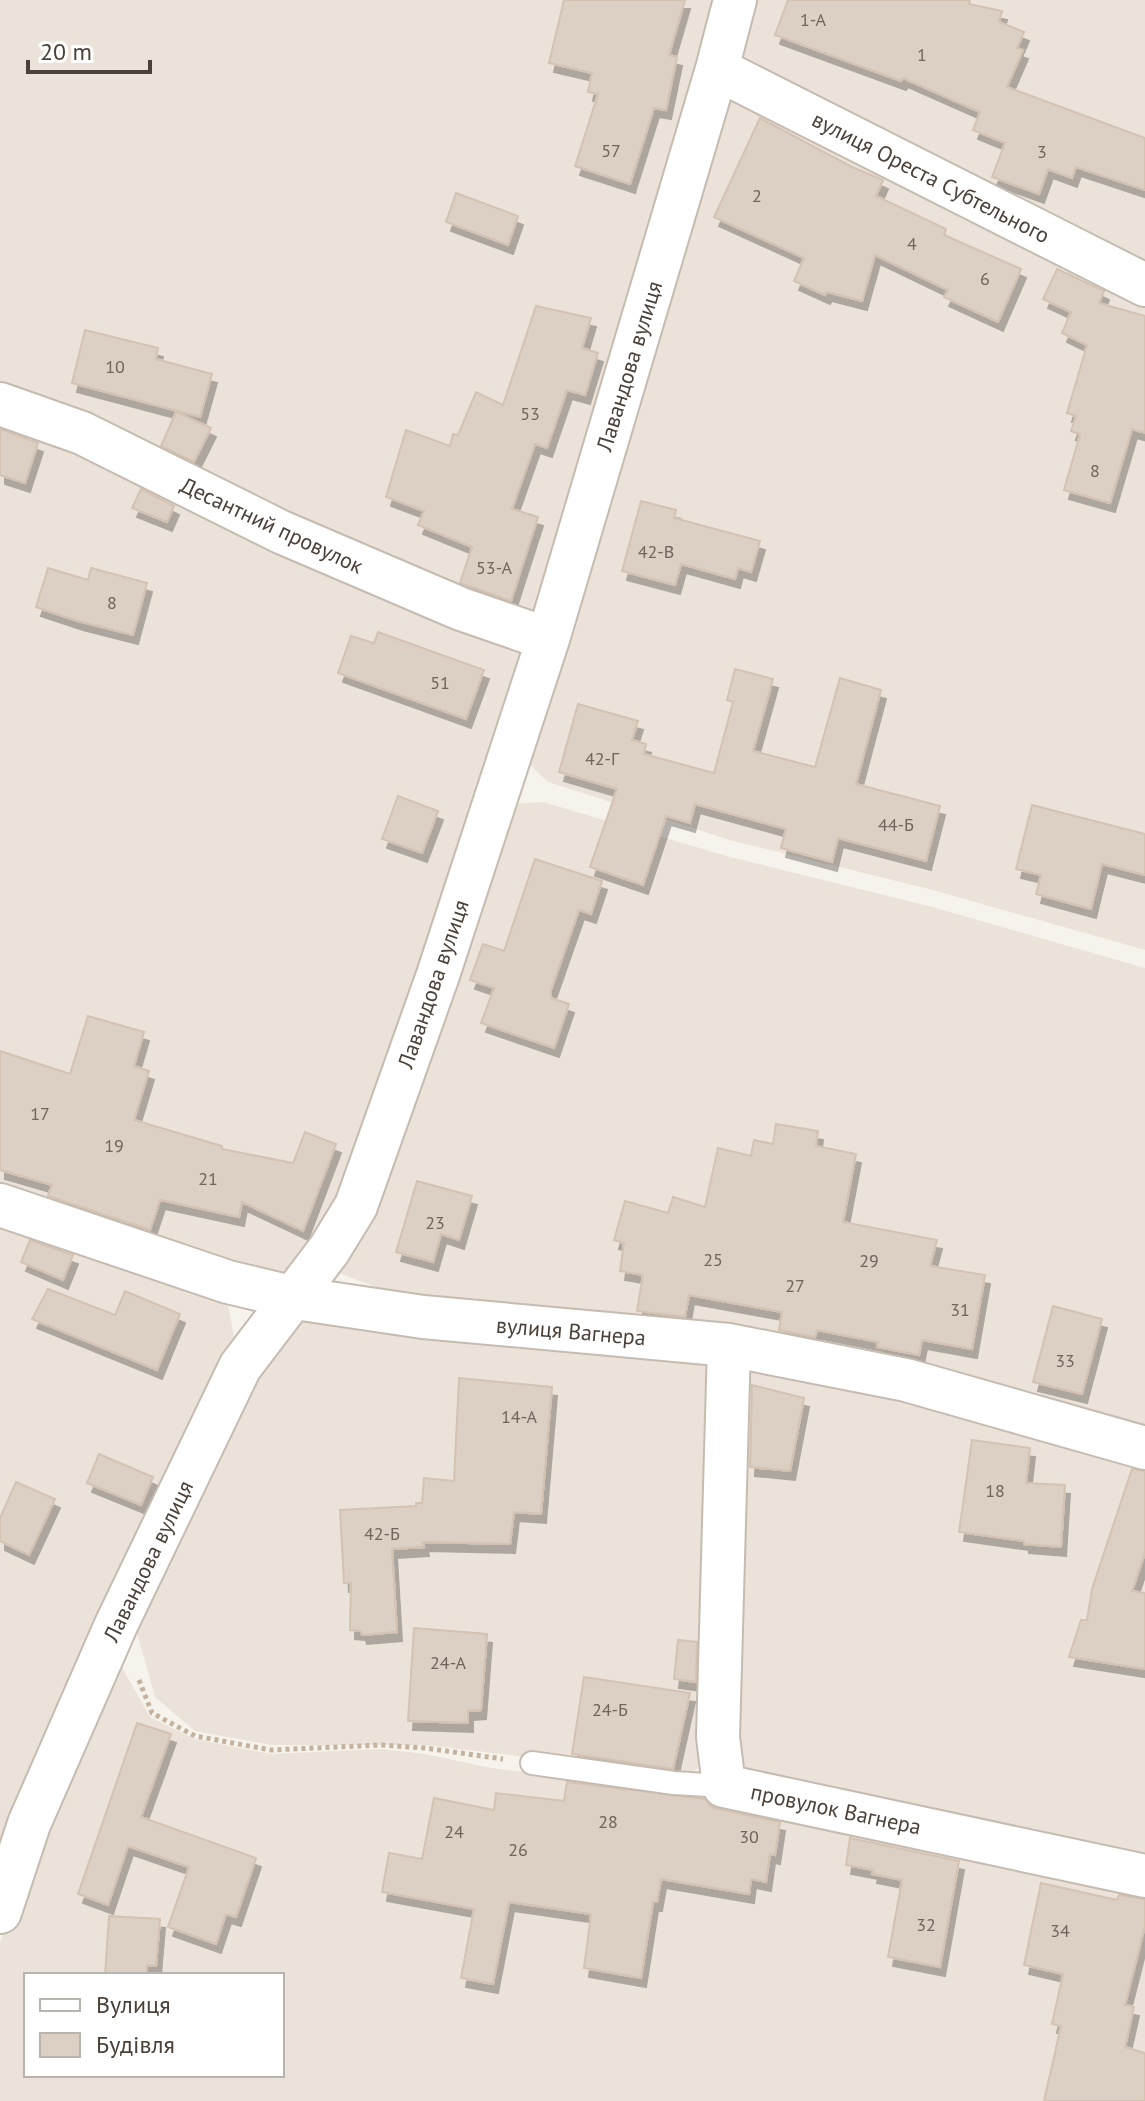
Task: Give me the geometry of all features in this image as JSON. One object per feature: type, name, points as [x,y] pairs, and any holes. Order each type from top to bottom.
[{"type":"street","name":"Лавандова вулиця","points":[[0,1912],[29,1824],[116,1625],[240,1367],[295,1298],[356,1206],[438,975],[548,639],[735,0]]},
{"type":"street","name":"вулиця Ореста Субтельного","points":[[717,69],[1145,285]]},
{"type":"street","name":"Десантний провулок","points":[[0,404],[82,433],[281,532],[461,609],[548,639]]},
{"type":"street","name":"вулиця Вагнера","points":[[0,1205],[228,1282],[295,1298],[423,1317],[729,1345],[906,1380],[1145,1448]]},
{"type":"street","name":"провулок Вагнера","points":[[729,1345],[718,1737],[724,1786],[1145,1876]]},
{"type":"lane","points":[[532,1763],[674,1783],[724,1786]]},
{"type":"path","points":[[116,1625],[152,1713],[195,1736],[271,1750],[381,1745],[532,1763]]},
{"type":"shaded area","points":[[0,0],[722,0],[539,622],[0,395]]},
{"type":"shaded area","points":[[750,0],[1145,0],[1145,275],[759,80],[738,50]]},
{"type":"shaded area","points":[[726,93],[1145,292],[1145,950],[929,889],[733,841],[548,782],[523,758]]},
{"type":"shaded area","points":[[0,414],[530,653],[346,1200],[289,1278],[0,1193]]},
{"type":"shaded area","points":[[543,802],[730,857],[929,906],[1145,968],[1145,1438],[422,1304],[336,1272],[509,804]]},
{"type":"shaded area","points":[[0,1215],[226,1294],[236,1348],[0,1883]]},
{"type":"shaded area","points":[[298,1315],[699,1350],[718,1379],[705,1762],[688,1776],[426,1745],[271,1745],[195,1731],[155,1697],[134,1622],[246,1380]]},
{"type":"shaded area","points":[[750,1361],[1145,1459],[1145,1869],[759,1785],[732,1756],[732,1452]]},
{"type":"shaded area","points":[[115,1655],[150,1717],[195,1739],[270,1754],[381,1749],[425,1754],[491,1768],[717,1796],[1145,1882],[1145,2101],[0,2101],[0,1943],[37,1827]]},
{"type":"building","points":[[564,0],[685,0],[669,55],[677,57],[666,110],[654,108],[630,184],[575,166],[598,94],[588,92],[592,73],[549,63]]},
{"type":"building","points":[[788,0],[970,0],[969,4],[1002,11],[999,22],[1024,32],[1017,48],[1023,50],[1007,87],[1145,138],[1145,190],[1076,167],[1072,178],[1048,169],[1039,194],[992,177],[1005,143],[973,130],[980,112],[903,78],[901,81],[775,35]]},
{"type":"building","points":[[760,118],[883,180],[876,196],[946,229],[944,235],[1021,269],[998,322],[944,297],[948,290],[875,255],[862,301],[827,292],[825,295],[794,281],[804,258],[714,217]]},
{"type":"building","points":[[456,193],[518,216],[508,245],[446,222]]},
{"type":"building","points":[[1057,269],[1104,291],[1099,303],[1145,316],[1145,433],[1132,429],[1110,503],[1064,490],[1080,434],[1071,431],[1076,416],[1067,413],[1087,345],[1062,333],[1071,312],[1043,299]]},
{"type":"building","points":[[536,306],[591,318],[582,348],[598,353],[585,395],[567,390],[547,448],[535,444],[512,509],[538,517],[511,601],[460,583],[472,547],[418,525],[424,511],[386,497],[406,430],[450,446],[453,434],[458,435],[476,392],[503,405]]},
{"type":"building","points":[[85,330],[158,348],[156,359],[212,374],[200,417],[72,383]]},
{"type":"building","points":[[176,412],[211,428],[194,462],[161,446]]},
{"type":"building","points":[[0,429],[38,443],[25,483],[0,475]]},
{"type":"building","points":[[141,489],[174,506],[167,522],[132,508]]},
{"type":"building","points":[[641,501],[676,510],[674,518],[760,541],[751,572],[738,568],[735,579],[681,564],[675,585],[622,571]]},
{"type":"building","points":[[48,568],[88,580],[91,568],[147,583],[133,635],[36,607]]},
{"type":"building","points":[[378,632],[484,670],[466,719],[338,673],[351,636],[374,643]]},
{"type":"building","points":[[735,669],[773,679],[753,751],[815,767],[840,678],[881,690],[856,784],[940,806],[926,861],[838,838],[832,862],[781,848],[786,829],[695,804],[690,823],[666,816],[643,885],[590,867],[617,789],[559,772],[578,704],[638,721],[632,740],[646,744],[644,754],[714,773],[733,702],[727,700]]},
{"type":"building","points":[[398,796],[438,811],[422,853],[382,839]]},
{"type":"building","points":[[1032,805],[1145,834],[1145,875],[1102,864],[1091,909],[1036,894],[1041,875],[1016,869]]},
{"type":"building","points":[[535,859],[602,881],[591,914],[579,910],[551,990],[551,998],[569,1004],[554,1048],[481,1023],[494,988],[470,980],[483,944],[504,951]]},
{"type":"building","points":[[88,1016],[144,1032],[134,1066],[149,1071],[134,1120],[222,1146],[222,1149],[293,1163],[305,1132],[336,1144],[303,1231],[242,1202],[239,1217],[160,1200],[150,1230],[48,1196],[52,1185],[0,1170],[0,1051],[70,1074]]},
{"type":"building","points":[[776,1124],[818,1131],[816,1146],[856,1154],[843,1222],[937,1240],[930,1266],[985,1275],[972,1349],[922,1340],[919,1355],[877,1347],[878,1342],[817,1330],[815,1337],[779,1330],[782,1312],[689,1295],[685,1317],[637,1311],[643,1275],[620,1271],[624,1243],[614,1240],[625,1201],[668,1213],[673,1197],[705,1207],[718,1148],[751,1156],[754,1140],[773,1144]]},
{"type":"building","points":[[417,1181],[472,1196],[459,1240],[441,1234],[433,1262],[396,1252]]},
{"type":"building","points":[[30,1240],[73,1255],[63,1280],[21,1262]]},
{"type":"building","points":[[48,1289],[115,1315],[125,1291],[180,1314],[157,1370],[32,1319]]},
{"type":"building","points":[[1053,1306],[1102,1319],[1082,1394],[1033,1382]]},
{"type":"building","points":[[459,1378],[552,1387],[541,1514],[514,1512],[510,1544],[423,1542],[424,1547],[392,1549],[397,1632],[362,1635],[361,1631],[350,1630],[351,1583],[344,1583],[340,1510],[416,1506],[416,1503],[422,1503],[424,1478],[454,1481]]},
{"type":"building","points":[[752,1385],[804,1398],[790,1471],[750,1467]]},
{"type":"building","points":[[972,1440],[1030,1448],[1026,1483],[1065,1485],[1061,1547],[1024,1544],[1024,1541],[959,1532]]},
{"type":"building","points":[[99,1454],[153,1477],[141,1505],[87,1483]]},
{"type":"building","points":[[1132,1469],[1145,1471],[1145,1553],[1132,1591],[1145,1593],[1145,1669],[1069,1657],[1081,1620],[1087,1620],[1092,1589]]},
{"type":"building","points":[[16,1482],[55,1499],[29,1555],[0,1541],[0,1518]]},
{"type":"building","points":[[414,1628],[487,1634],[481,1710],[468,1711],[468,1723],[408,1721]]},
{"type":"building","points":[[678,1640],[697,1642],[696,1682],[674,1679]]},
{"type":"building","points":[[584,1677],[690,1693],[673,1769],[572,1754]]},
{"type":"building","points":[[137,1723],[171,1734],[141,1817],[256,1858],[236,1917],[226,1914],[216,1944],[168,1927],[189,1867],[128,1846],[108,1905],[78,1894]]},
{"type":"building","points":[[567,1782],[705,1799],[712,1807],[780,1822],[775,1855],[770,1854],[766,1882],[751,1879],[749,1894],[661,1879],[657,1902],[653,1902],[641,1978],[584,1968],[591,1914],[509,1902],[493,1984],[461,1978],[474,1909],[382,1892],[389,1853],[422,1859],[434,1798],[494,1810],[496,1793],[564,1801]]},
{"type":"building","points":[[850,1838],[959,1861],[940,1967],[888,1957],[902,1880],[846,1865]]},
{"type":"building","points":[[1041,1883],[1117,1900],[1119,1895],[1145,1899],[1145,1926],[1125,2005],[1134,2007],[1125,2047],[1145,2053],[1145,2101],[1044,2101],[1061,2026],[1052,2024],[1063,1974],[1024,1965]]},
{"type":"building","points":[[109,1916],[160,1919],[156,1966],[147,1965],[147,1973],[105,1973]]}]
